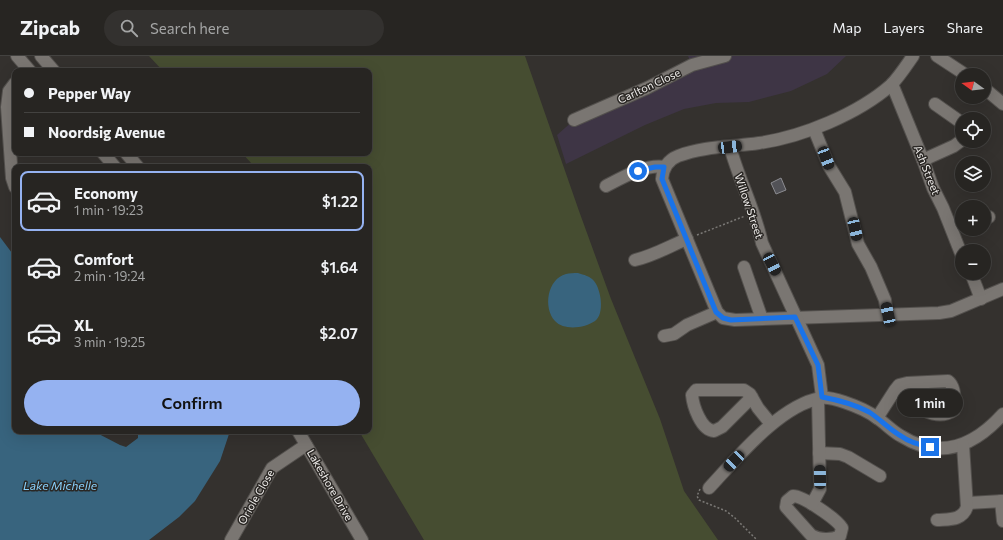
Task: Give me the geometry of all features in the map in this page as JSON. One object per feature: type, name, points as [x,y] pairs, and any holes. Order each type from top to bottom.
[{"type":"street","points":[[17,56],[26,68]]},
{"type":"street","points":[[41,56],[51,68]]},
{"type":"street","name":"Carlton Close","points":[[574,120],[647,88],[690,61],[725,56]]},
{"type":"street","points":[[913,56],[892,84],[869,101],[814,129],[776,141],[698,150],[678,156],[664,167],[662,179],[688,239],[716,312],[723,318],[731,320],[939,313],[951,311],[1003,289]]},
{"type":"street","points":[[937,56],[955,68]]},
{"type":"street","name":"Ash Street","points":[[892,84],[933,188],[955,227]]},
{"type":"street","points":[[12,87],[9,91],[6,107],[12,178]]},
{"type":"street","points":[[991,94],[1003,104]]},
{"type":"street","points":[[935,104],[955,118]]},
{"type":"street","points":[[814,129],[829,166],[844,192],[858,244],[871,267],[885,300],[888,314]]},
{"type":"street","points":[[923,160],[955,145]]},
{"type":"street","name":"Willow Street","points":[[730,147],[735,165],[754,212],[762,243],[818,365],[820,398],[820,490],[812,504]]},
{"type":"street","points":[[106,156],[112,164]]},
{"type":"street","points":[[129,156],[135,164]]},
{"type":"street","points":[[606,186],[644,169],[659,166],[664,167]]},
{"type":"street","points":[[635,260],[648,257],[688,239]]},
{"type":"street","points":[[744,267],[762,319]]},
{"type":"street","points":[[974,280],[982,299]]},
{"type":"street","points":[[664,336],[674,334],[716,312]]},
{"type":"street","points":[[877,418],[895,390],[899,385],[907,383],[948,381],[952,385],[955,401],[954,410],[942,414],[927,412],[895,390]]},
{"type":"street","points":[[752,398],[722,427],[714,431],[707,429],[704,425],[692,395],[696,390],[741,390],[750,394],[758,408],[771,424]]},
{"type":"street","points":[[709,488],[771,424],[799,405],[820,398],[839,400],[857,406],[877,418],[901,436],[916,443],[936,448],[963,445],[987,430],[1003,414]]},
{"type":"street","name":"Lakeshore Drive","points":[[300,434],[362,540]]},
{"type":"street","name":"Oriole Close","points":[[231,540],[272,468],[306,445]]},
{"type":"street","points":[[937,520],[954,519],[960,517],[966,511],[968,502],[963,445]]},
{"type":"street","points":[[820,453],[844,455],[880,476]]},
{"type":"street","points":[[793,496],[803,498],[812,504],[840,525],[843,531],[840,536],[816,538],[802,526],[786,507],[787,501],[793,496]]},
{"type":"street","points":[[968,502],[1002,501],[1003,521]]},
{"type":"path","points":[[688,239],[754,212]]},
{"type":"path","points":[[709,488],[701,487],[698,490],[697,496],[699,500],[726,511],[757,540]]},
{"type":"shaded area","points":[[688,56],[846,56],[827,74],[791,91],[749,102],[716,103],[684,109],[645,125],[566,164],[557,135],[574,120],[692,65]]},
{"type":"green space","points":[[149,56],[525,56],[611,299],[660,419],[684,491],[718,540],[424,540],[361,434],[372,434],[372,164],[252,164],[245,156],[372,156],[372,68],[160,68]]},
{"type":"water","name":"Lake Michelle","points":[[0,237],[12,253],[12,434],[99,434],[126,447],[138,438],[138,434],[229,434],[220,461],[195,501],[179,517],[149,540],[0,540]]},
{"type":"water","points":[[578,273],[591,278],[599,290],[601,301],[600,313],[595,321],[586,325],[580,327],[564,326],[555,321],[551,315],[548,302],[549,294],[551,288],[560,277],[567,274]]},
{"type":"building","points":[[781,178],[786,190],[776,194],[771,183]]},
{"type":"route","points":[[638,171],[659,166],[664,167],[662,179],[677,212],[716,312],[720,316],[731,320],[795,317],[818,365],[822,397],[839,400],[857,406],[869,412],[901,436],[916,443],[930,447]]}]
